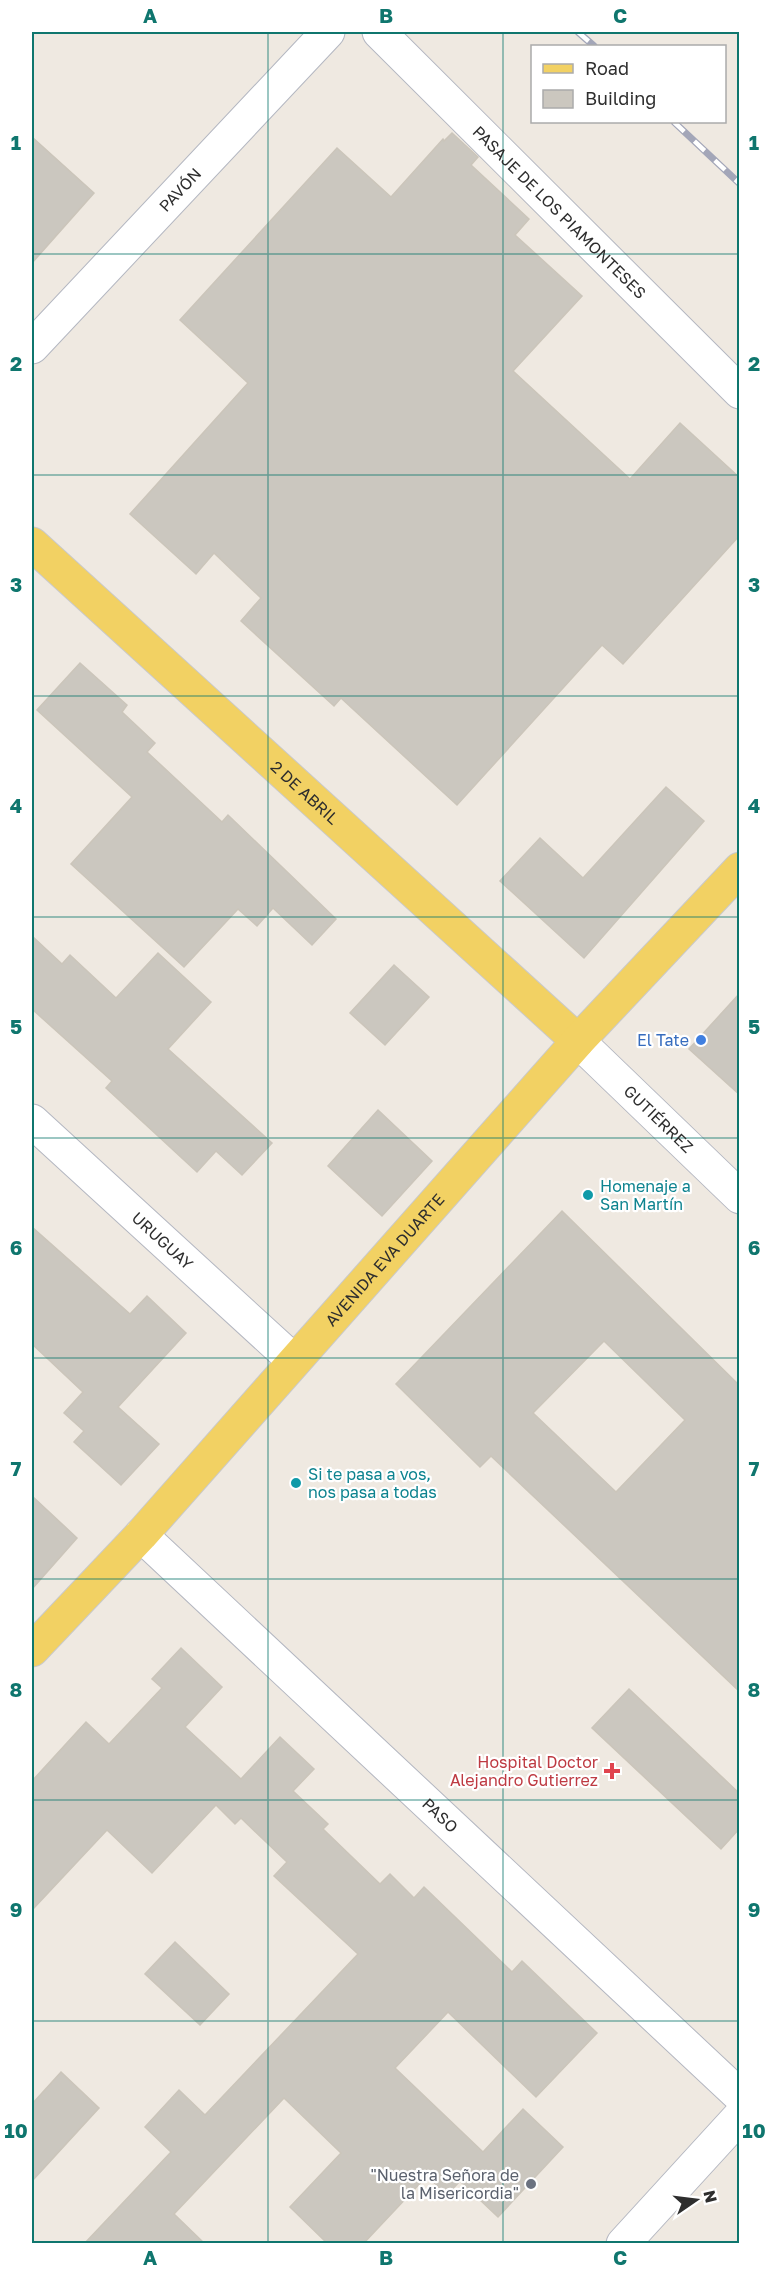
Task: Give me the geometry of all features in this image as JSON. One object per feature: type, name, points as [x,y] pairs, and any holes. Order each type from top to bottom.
[{"type":"main road","name":"2 DE ABRIL","points":[[32,544],[578,1041]]},
{"type":"main road","name":"AVENIDA EVA DUARTE","points":[[32,1650],[141,1535],[578,1041],[740,869]]},
{"type":"street","name":"PAVÓN","points":[[32,347],[328,32]]},
{"type":"street","name":"PASAJE DE LOS PIAMONTESES","points":[[379,32],[740,392]]},
{"type":"street","name":"GUTIÉRREZ","points":[[578,1041],[740,1197]]},
{"type":"street","name":"URUGUAY","points":[[32,1121],[294,1360]]},
{"type":"street","name":"PASO","points":[[141,1535],[740,2096]]},
{"type":"street","points":[[623,2244],[740,2116]]},
{"type":"building","points":[[452,133],[478,157],[471,165],[529,219],[515,235],[582,296],[513,371],[630,479],[680,423],[740,478],[740,535],[623,664],[602,645],[457,805],[341,698],[334,706],[241,621],[261,598],[214,553],[196,574],[130,514],[248,383],[180,320],[337,148],[391,197],[443,139],[444,141]]},
{"type":"building","points":[[32,137],[94,193],[32,263]]},
{"type":"building","points":[[80,663],[127,705],[122,712],[155,743],[147,752],[222,822],[228,815],[336,919],[312,945],[273,908],[257,926],[238,909],[184,967],[71,864],[132,797],[37,710]]},
{"type":"building","points":[[666,787],[704,821],[584,958],[500,881],[540,838],[583,878]]},
{"type":"building","points":[[32,936],[62,964],[70,955],[116,998],[158,953],[211,1002],[168,1049],[272,1143],[242,1175],[216,1151],[197,1172],[106,1088],[112,1081],[32,1009]]},
{"type":"building","points":[[394,965],[429,997],[385,1045],[350,1013]]},
{"type":"building","points":[[740,993],[740,1095],[689,1049]]},
{"type":"building","points":[[378,1110],[432,1161],[382,1216],[328,1166]]},
{"type":"building","points":[[562,1211],[740,1386],[740,1692],[491,1456],[480,1467],[396,1384]],"holes":[[[604,1341],[685,1420],[616,1492],[533,1413]]]},
{"type":"building","points":[[32,1227],[130,1314],[147,1296],[186,1333],[118,1407],[159,1444],[121,1485],[74,1442],[84,1431],[64,1413],[83,1392],[32,1344]]},
{"type":"building","points":[[32,1496],[77,1538],[32,1589]]},
{"type":"building","points":[[181,1648],[222,1687],[185,1727],[241,1779],[280,1737],[314,1769],[293,1791],[328,1824],[323,1829],[380,1884],[390,1874],[414,1898],[424,1887],[512,1972],[522,1961],[597,2033],[536,2097],[448,2012],[395,2068],[483,2152],[523,2109],[563,2147],[498,2217],[460,2181],[447,2195],[427,2176],[363,2244],[328,2244],[290,2207],[341,2153],[284,2098],[174,2214],[205,2244],[84,2244],[171,2152],[145,2127],[179,2090],[205,2115],[358,1954],[274,1876],[287,1862],[241,1818],[235,1824],[216,1805],[152,1873],[107,1830],[32,1910],[32,1781],[86,1722],[109,1744],[162,1688],[152,1679]]},
{"type":"building","points":[[629,1689],[740,1794],[740,1828],[721,1849],[592,1728]]},
{"type":"building","points":[[175,1942],[229,1994],[200,2025],[145,1974]]},
{"type":"building","points":[[61,2072],[99,2108],[32,2181],[32,2104]]},
{"type":"railway","points":[[578,32],[593,45]]},
{"type":"railway","points":[[675,123],[740,184]]},
{"type":"place","name":"El Tate","points":[[701,1040]]},
{"type":"place","name":"Homenaje a San Martín","points":[[588,1195]]},
{"type":"place","name":"Si te pasa a vos, nos pasa a todas","points":[[296,1483]]},
{"type":"place","name":"Hospital Doctor Alejandro Gutierrez","points":[[612,1771]]},
{"type":"place","name":"\"Nuestra Señora de la Misericordia\"","points":[[531,2184]]}]
